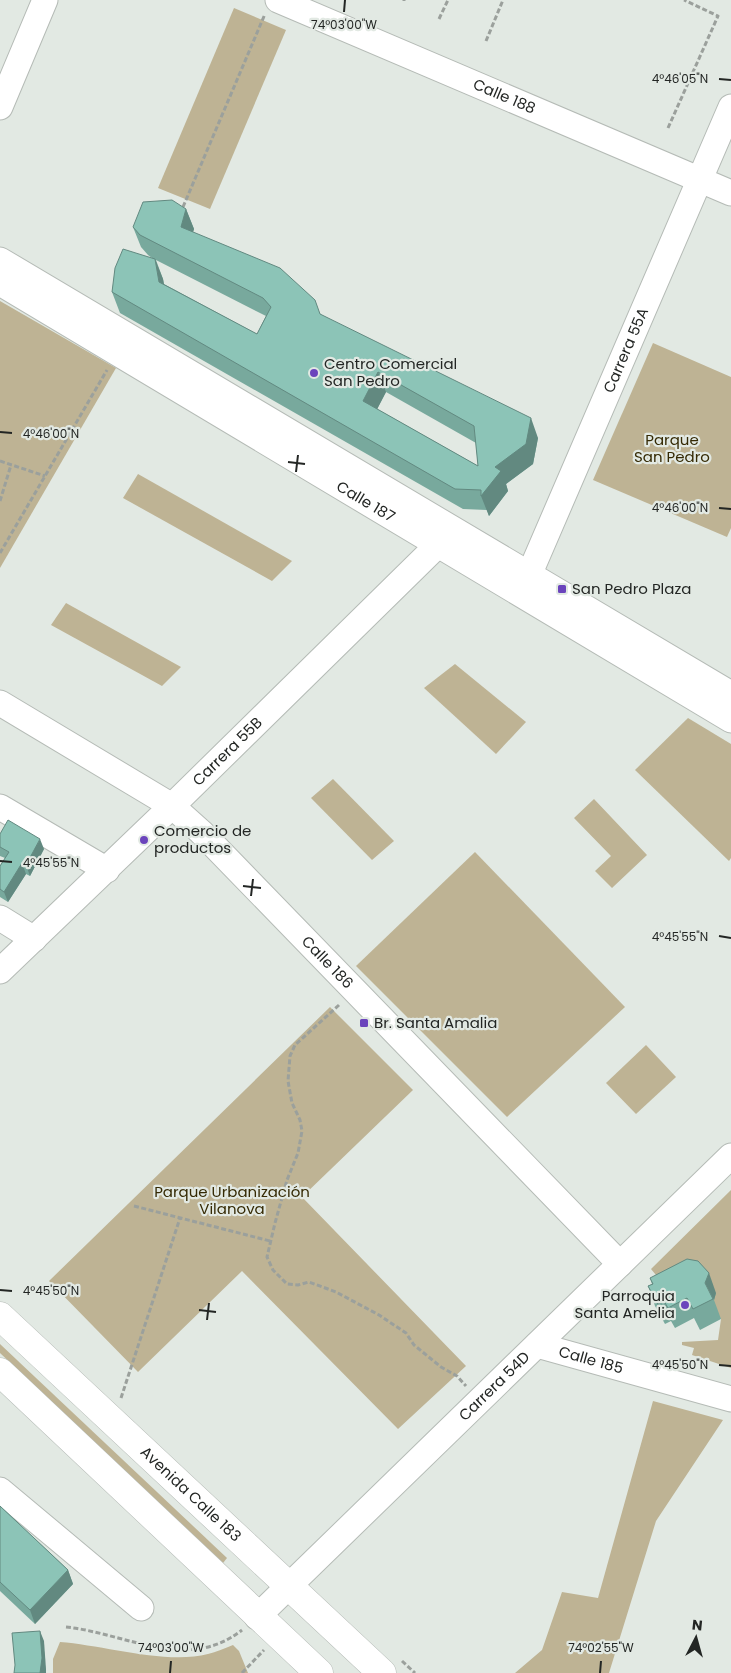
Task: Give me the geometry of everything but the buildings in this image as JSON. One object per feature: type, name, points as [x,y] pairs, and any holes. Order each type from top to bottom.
[{"type":"main road","name":"Avenida Calle 183","points":[[0,1316],[382,1673]]},
{"type":"main road","points":[[0,1372],[257,1617],[319,1673]]},
{"type":"street","points":[[0,107],[45,0]]},
{"type":"street","name":"Calle 188","points":[[273,4],[731,193]]},
{"type":"street","name":"Carrera 55A","points":[[525,584],[731,107]]},
{"type":"street","name":"Calle 187","points":[[0,260],[447,537],[675,674],[731,720]]},
{"type":"street","name":"Calle 187","points":[[0,283],[447,537]]},
{"type":"street","name":"Carrera 55B","points":[[0,972],[107,870],[447,537]]},
{"type":"street","name":"Calle 187","points":[[675,674],[731,694]]},
{"type":"street","name":"Calle 186","points":[[0,703],[172,806],[201,832],[620,1264]]},
{"type":"street","points":[[0,807],[107,870]]},
{"type":"street","points":[[0,918],[34,938]]},
{"type":"street","name":"Carrera 54D","points":[[257,1617],[731,1156]]},
{"type":"street","name":"Calle 185","points":[[537,1345],[731,1399]]},
{"type":"street","points":[[0,1490],[141,1608]]},
{"type":"path","points":[[440,19],[448,0]]},
{"type":"path","points":[[486,41],[503,0]]},
{"type":"path","points":[[668,128],[718,16],[684,0]]},
{"type":"path","points":[[182,207],[273,4]]},
{"type":"path","points":[[0,553],[112,362]]},
{"type":"path","points":[[0,462],[45,476]]},
{"type":"path","points":[[0,501],[11,465]]},
{"type":"path","points":[[344,1001],[295,1045],[290,1056],[288,1081],[292,1103],[300,1120],[302,1131],[298,1153],[287,1180],[267,1257],[273,1270],[287,1284],[298,1285],[308,1282],[355,1301],[406,1332],[414,1345],[441,1367],[457,1376]]},
{"type":"path","points":[[134,1206],[270,1241]]},
{"type":"path","points":[[120,1399],[180,1218]]},
{"type":"path","points":[[66,1627],[107,1634],[154,1649],[184,1652],[210,1648],[236,1635],[257,1617]]},
{"type":"path","points":[[242,1673],[277,1635]]},
{"type":"green space","points":[[234,8],[286,30],[210,209],[158,188]]},
{"type":"green space","points":[[0,301],[116,368],[0,568]]},
{"type":"green space","name":"Parque San Pedro","points":[[653,343],[731,377],[731,528],[727,537],[593,480]]},
{"type":"green space","points":[[138,474],[292,561],[272,581],[123,498]]},
{"type":"green space","points":[[66,603],[181,667],[162,686],[51,625]]},
{"type":"green space","points":[[455,664],[526,722],[496,754],[424,688]]},
{"type":"green space","points":[[688,718],[731,744],[731,858],[729,861],[635,770]]},
{"type":"green space","points":[[333,779],[394,841],[372,860],[311,798]]},
{"type":"green space","points":[[594,799],[647,855],[612,888],[595,871],[611,856],[574,818]]},
{"type":"green space","points":[[475,852],[625,1007],[507,1117],[356,966]]},
{"type":"green space","name":"Parque Urbanización Vilanova","points":[[330,1007],[413,1090],[302,1197],[466,1366],[398,1429],[242,1271],[138,1372],[49,1281]]},
{"type":"green space","points":[[646,1045],[676,1077],[636,1114],[606,1083]]},
{"type":"green space","points":[[731,1190],[731,1368],[692,1355],[694,1348],[682,1345],[682,1342],[718,1340],[721,1319],[670,1292],[651,1269]]},
{"type":"green space","points":[[0,1344],[227,1558],[223,1563],[0,1353]]},
{"type":"green space","points":[[653,1401],[723,1420],[656,1521],[609,1673],[515,1673],[542,1650],[562,1592],[598,1598]]},
{"type":"green space","points":[[60,1642],[154,1656],[173,1657],[191,1657],[208,1654],[233,1645],[239,1651],[248,1673],[53,1673],[53,1659]]},
{"type":"place","name":"Centro Comercial San Pedro","points":[[314,373]]},
{"type":"place","name":"San Pedro Plaza","points":[[562,589]]},
{"type":"place","name":"Comercio de productos","points":[[144,840]]},
{"type":"place","name":"Br. Santa Amalia","points":[[364,1023]]},
{"type":"place","name":"Parroquia Santa Amelia","points":[[685,1305]]}]
